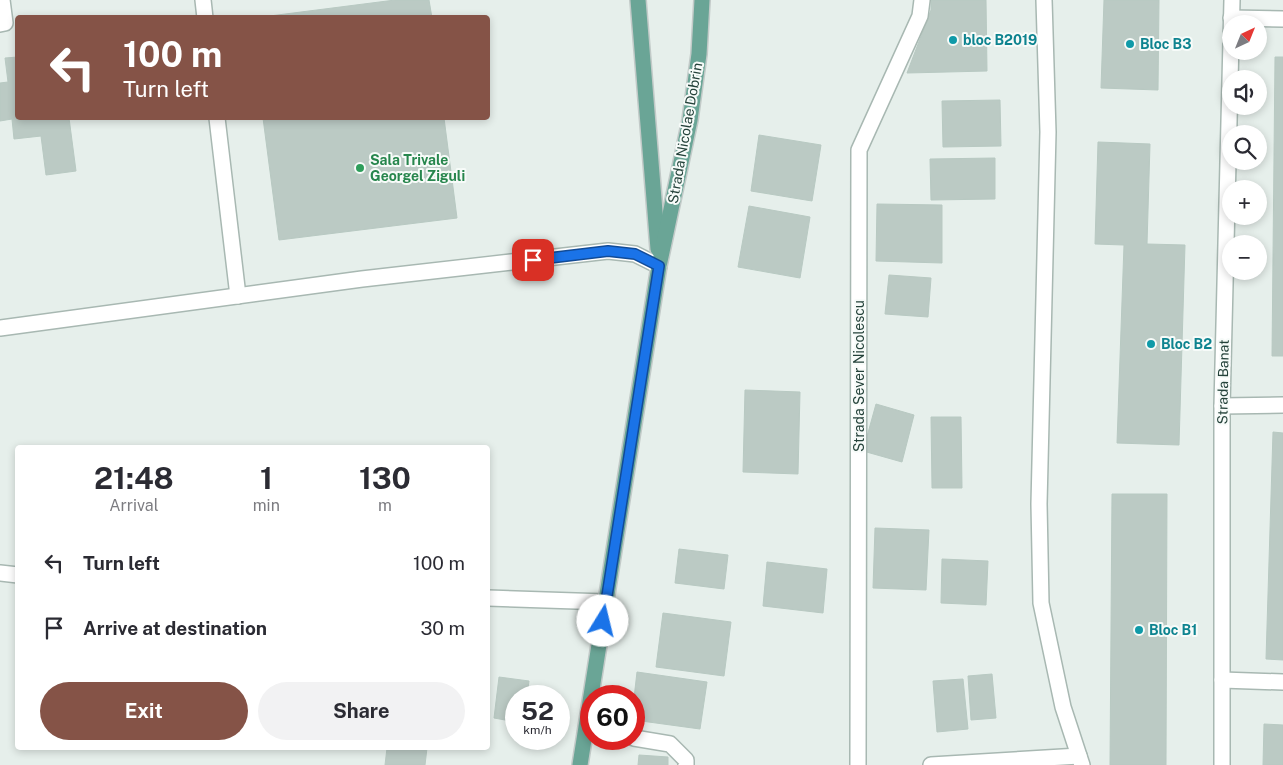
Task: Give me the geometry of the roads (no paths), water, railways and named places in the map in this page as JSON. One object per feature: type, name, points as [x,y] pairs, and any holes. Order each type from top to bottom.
[{"type":"main road","name":"Strada Nicolae Dobrin","points":[[638,0],[659,266]]},
{"type":"main road","name":"Strada Nicolae Dobrin","points":[[595,685],[659,266],[690,120],[699,54],[702,0]]},
{"type":"main road","name":"Strada Nicolae Dobrin","points":[[580,765],[584,750]]},
{"type":"street","points":[[0,24],[4,23],[2,0]]},
{"type":"street","points":[[203,0],[205,15]]},
{"type":"street","name":"Strada Sever Nicolescu","points":[[858,765],[859,150],[920,16],[922,0]]},
{"type":"street","points":[[931,765],[1081,760],[1063,707],[1041,603],[1040,504],[1048,132],[1044,0]]},
{"type":"street","name":"Strada Banat","points":[[1231,15],[1232,0]]},
{"type":"street","points":[[1268,19],[1283,19]]},
{"type":"street","name":"Strada Banat","points":[[1222,765],[1222,406],[1230,60]]},
{"type":"street","points":[[217,120],[238,296]]},
{"type":"street","points":[[0,328],[362,279],[608,251],[635,254],[659,266]]},
{"type":"street","points":[[1222,406],[1283,405]]},
{"type":"street","points":[[0,573],[15,575]]},
{"type":"street","points":[[490,598],[606,602]]},
{"type":"street","points":[[1222,680],[1283,682]]},
{"type":"street","points":[[645,740],[670,744],[686,760],[686,765]]},
{"type":"place","name":"bloc B2019","points":[[953,40]]},
{"type":"place","name":"Bloc B3","points":[[1130,44]]},
{"type":"place","name":"Sala Trivale Georgel Ziguli","points":[[360,168]]},
{"type":"place","name":"Bloc B2","points":[[1151,344]]},
{"type":"place","name":"Bloc B1","points":[[1139,630]]}]
